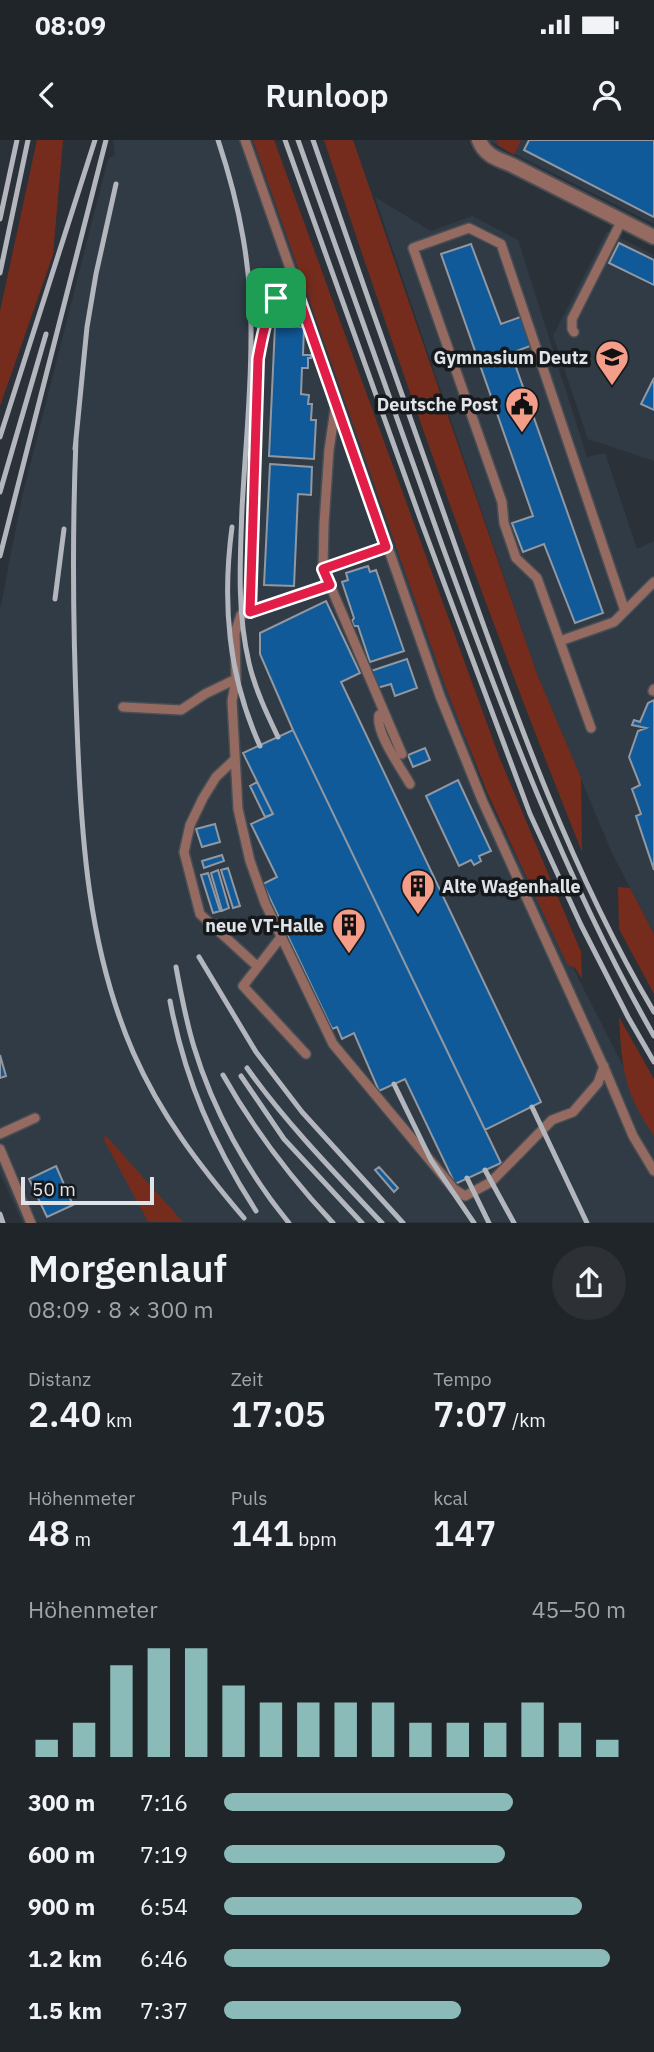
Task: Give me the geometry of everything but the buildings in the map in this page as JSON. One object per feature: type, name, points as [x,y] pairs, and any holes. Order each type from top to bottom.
[{"type":"street","points":[[479,140],[484,150],[492,157],[654,237]]},
{"type":"lane","points":[[244,140],[440,696],[482,800],[604,1066],[633,1136],[654,1171]]},
{"type":"lane","points":[[574,332],[572,320],[622,220]]},
{"type":"lane","points":[[591,728],[537,578],[516,558],[504,523],[502,502],[413,248],[469,228],[501,244],[625,611]]},
{"type":"lane","points":[[250,612],[258,359],[265,318],[292,278]]},
{"type":"lane","points":[[336,401],[328,450],[323,569],[402,754]]},
{"type":"lane","points":[[323,569],[386,547]]},
{"type":"lane","points":[[560,641],[614,622],[654,582]]},
{"type":"lane","points":[[330,585],[241,615],[235,633],[236,679],[232,701],[238,809],[250,861],[265,902],[333,1044],[454,1189],[465,1196],[491,1182],[552,1120],[573,1112],[598,1083],[604,1066]]},
{"type":"lane","points":[[123,707],[181,710],[205,694],[236,679]]},
{"type":"lane","points":[[384,713],[379,715],[377,720],[410,784]]},
{"type":"lane","points":[[234,760],[216,777],[203,799],[190,825],[184,852],[200,914],[258,967]]},
{"type":"lane","points":[[281,937],[243,986],[306,1054]]},
{"type":"lane","points":[[0,1134],[35,1118]]},
{"type":"lane","points":[[0,1149],[31,1223]]},
{"type":"shaded area","points":[[37,140],[63,140],[53,255],[0,406],[0,311]]},
{"type":"shaded area","points":[[113,140],[263,140],[485,794],[636,1092],[654,1118],[654,1222],[22,1222],[0,1173],[0,610],[22,497],[108,159],[115,154]]},
{"type":"shaded area","points":[[253,140],[274,140],[500,759],[581,952],[582,979],[575,968],[567,964],[487,792],[445,685]]},
{"type":"shaded area","points":[[324,140],[353,140],[537,674],[581,778],[582,852],[447,498]]},
{"type":"shaded area","points":[[487,140],[654,140],[654,224]]},
{"type":"shaded area","points":[[496,140],[521,140],[514,155],[499,146]]},
{"type":"shaded area","points":[[375,197],[431,231],[472,216],[518,240],[587,457],[605,453],[637,549],[654,541],[654,934],[612,853],[537,674]]},
{"type":"shaded area","name":"Gymnasium Deutz","points":[[607,231],[654,255],[654,461],[588,439],[553,336]]},
{"type":"shaded area","points":[[618,887],[630,888],[654,934],[654,994],[619,929]]},
{"type":"shaded area","points":[[619,1017],[654,1079],[654,1136],[636,1106],[626,1080]]},
{"type":"shaded area","points":[[105,1135],[183,1222],[148,1222],[104,1140]]},
{"type":"railway","points":[[0,219],[17,140]]},
{"type":"railway","points":[[0,273],[28,140]]},
{"type":"railway","points":[[0,437],[95,140]]},
{"type":"railway","points":[[0,556],[106,140]]},
{"type":"railway","points":[[218,140],[233,189],[243,238],[251,313],[240,586],[243,625],[249,663],[278,737]]},
{"type":"railway","points":[[285,140],[421,521],[530,814],[581,925],[654,1062]]},
{"type":"railway","points":[[298,140],[512,733],[592,917],[654,1036]]},
{"type":"railway","points":[[313,140],[525,736],[597,906],[654,1012]]},
{"type":"railway","points":[[75,449],[87,327],[116,184]]},
{"type":"railway","points":[[0,492],[46,334]]},
{"type":"railway","points":[[76,440],[74,583],[79,768],[85,851],[97,932],[118,1013],[144,1075],[182,1139],[244,1218]]},
{"type":"railway","points":[[232,527],[228,583],[230,638],[241,693],[260,746]]},
{"type":"railway","points":[[55,599],[64,529]]},
{"type":"railway","points":[[199,957],[256,1052],[302,1112],[403,1223]]},
{"type":"railway","points":[[176,967],[191,1037],[221,1117],[245,1162],[289,1223]]},
{"type":"railway","points":[[170,1001],[184,1058],[202,1110],[256,1211]]},
{"type":"railway","points":[[247,1068],[295,1128],[382,1223]]},
{"type":"railway","points":[[223,1075],[274,1152],[333,1223]]},
{"type":"railway","points":[[241,1076],[284,1139],[362,1223]]},
{"type":"railway","points":[[394,1084],[431,1160],[474,1223]]},
{"type":"railway","points":[[532,1107],[587,1223]]},
{"type":"railway","points":[[485,1170],[514,1223]]},
{"type":"railway","points":[[467,1178],[489,1223]]},
{"type":"railway","points":[[0,1214],[3,1223]]},
{"type":"place","name":"Gymnasium Deutz","points":[[612,387]]},
{"type":"place","name":"Deutsche Post","points":[[522,434]]},
{"type":"place","name":"Alte Wagenhalle","points":[[418,916]]},
{"type":"place","name":"neue VT-Halle","points":[[349,955]]},
{"type":"route","points":[[292,278],[386,547],[323,569],[330,585],[250,612],[258,359],[265,318],[276,298],[292,278]]}]
